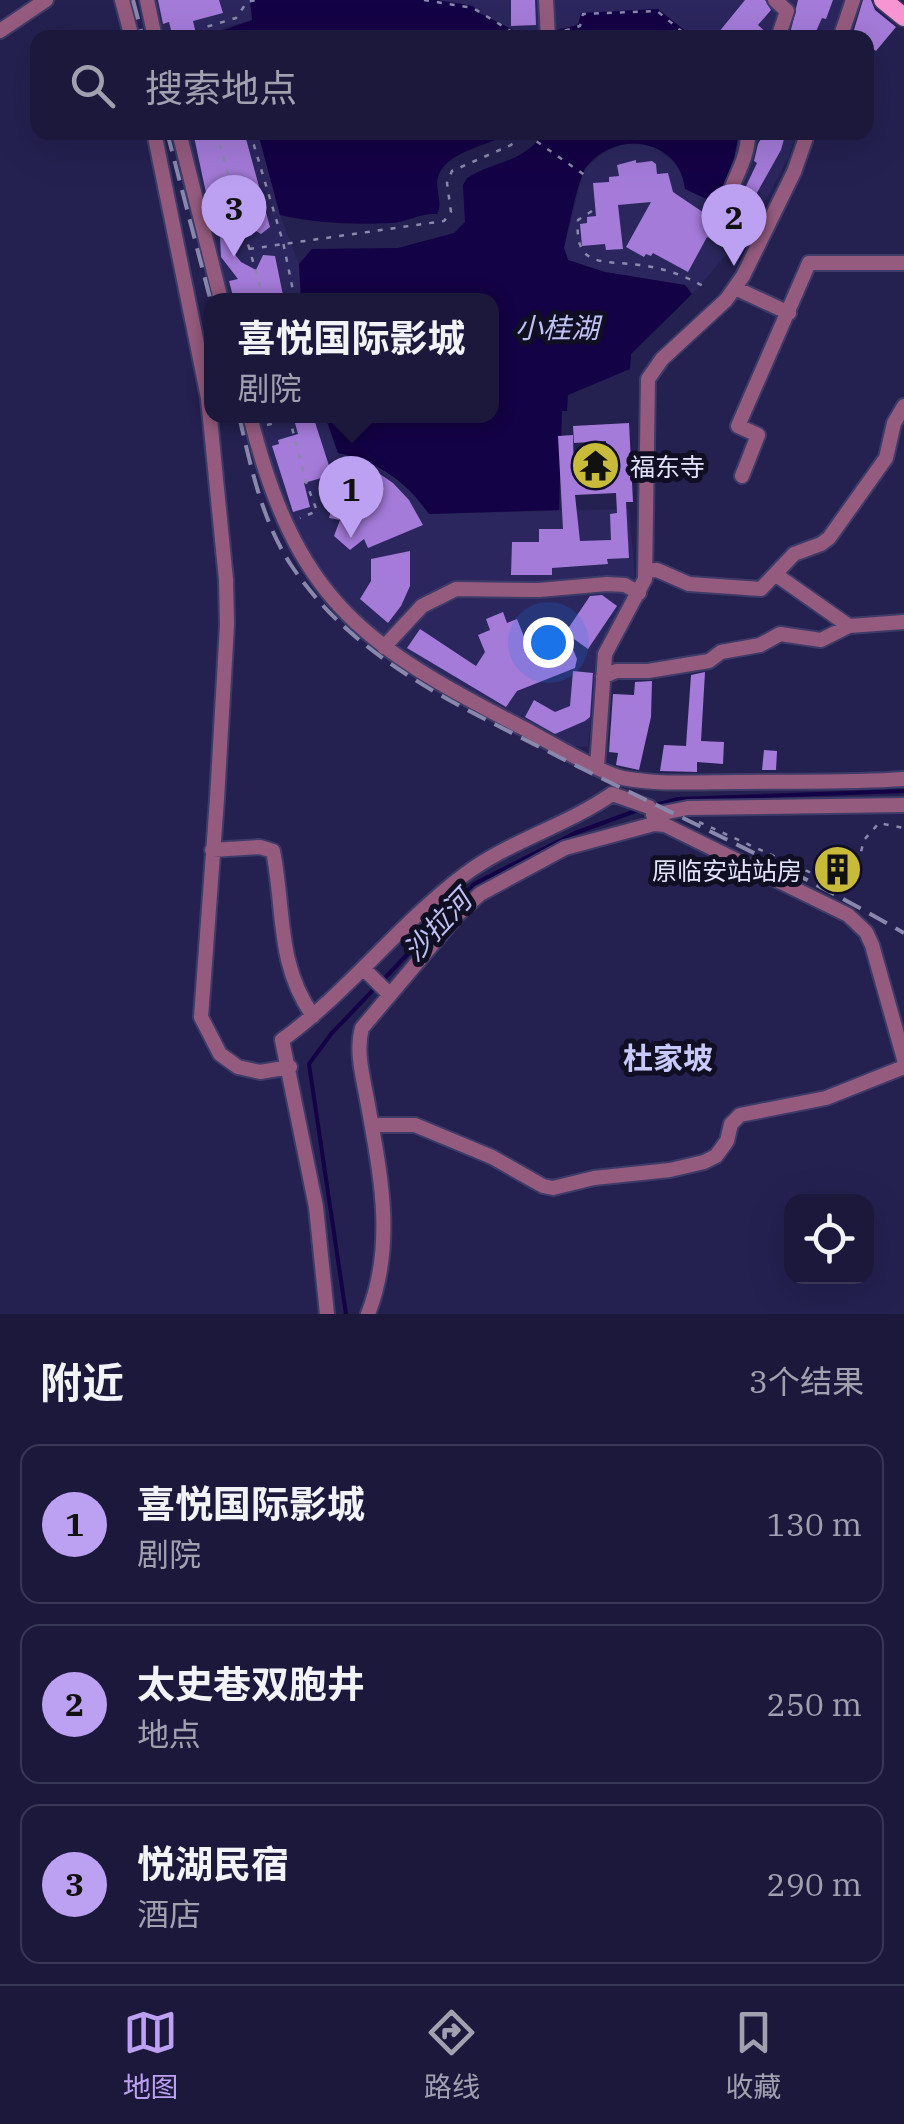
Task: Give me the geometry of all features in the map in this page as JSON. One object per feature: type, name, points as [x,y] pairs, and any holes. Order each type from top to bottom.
[{"type":"main road","points":[[883,0],[904,17]]},
{"type":"street","points":[[0,31],[46,0]]},
{"type":"street","points":[[122,0],[130,30]]},
{"type":"street","points":[[147,0],[153,30]]},
{"type":"street","points":[[544,30],[546,0]]},
{"type":"street","points":[[775,0],[788,10],[781,30]]},
{"type":"street","points":[[843,30],[853,0]]},
{"type":"street","points":[[156,140],[204,378]]},
{"type":"street","points":[[182,140],[220,293]]},
{"type":"street","points":[[742,225],[725,214],[726,192],[745,160],[747,140]]},
{"type":"street","points":[[597,766],[608,645],[640,592],[646,572],[644,445],[648,379],[662,359],[735,288],[764,237],[805,140]]},
{"type":"street","points":[[742,476],[758,435],[738,426],[809,263],[904,264]]},
{"type":"street","points":[[735,288],[790,313]]},
{"type":"street","points":[[646,572],[657,570],[688,584],[761,589],[794,554],[828,538],[886,458],[894,423],[904,406]]},
{"type":"street","points":[[210,423],[227,624],[201,996],[204,1027],[220,1054],[238,1067],[260,1072],[290,1067]]},
{"type":"street","points":[[252,423],[268,484],[285,524],[336,604],[384,647],[442,686],[619,778],[642,785],[904,778]]},
{"type":"street","points":[[776,574],[849,626]]},
{"type":"street","points":[[384,647],[422,606],[456,589],[538,590],[607,584],[625,585],[640,592]]},
{"type":"street","points":[[603,677],[616,671],[648,671],[709,661],[721,652],[760,646],[780,634],[821,640],[849,626],[904,622]]},
{"type":"street","points":[[642,785],[652,816]]},
{"type":"street","points":[[328,1314],[316,1207],[282,1040],[366,970],[428,904],[467,872],[524,839],[588,811],[612,794],[624,796],[666,825],[856,921],[872,945],[904,1058]]},
{"type":"street","points":[[368,1314],[385,1249],[382,1188],[360,1034],[387,993],[480,894],[565,848],[652,816],[688,808],[904,805]]},
{"type":"street","points":[[212,850],[273,850],[286,958],[293,982],[314,1016]]},
{"type":"street","points":[[366,970],[387,993]]},
{"type":"street","points":[[372,1125],[415,1124],[552,1188],[704,1162],[716,1156],[727,1142],[731,1124],[740,1115],[826,1098],[904,1067]]},
{"type":"path","points":[[207,30],[236,18],[247,2],[256,0]]},
{"type":"path","points":[[424,0],[472,8],[509,30]]},
{"type":"path","points":[[568,30],[580,26],[583,14],[657,11],[680,30]]},
{"type":"path","points":[[218,140],[262,293]]},
{"type":"path","points":[[252,140],[283,242],[294,293]]},
{"type":"path","points":[[249,248],[444,222],[450,212],[447,183],[452,172],[517,140]]},
{"type":"path","points":[[535,140],[586,176]]},
{"type":"path","points":[[592,211],[578,220],[576,238],[583,252],[594,260],[670,270],[706,288]]},
{"type":"path","points":[[285,524],[317,512],[291,423]]},
{"type":"path","points":[[675,811],[851,891],[864,840],[879,824],[904,828]]},
{"type":"shaded area","points":[[150,0],[250,0],[253,20],[221,30],[156,30]]},
{"type":"shaded area","points":[[437,0],[844,0],[833,30],[684,30],[657,9],[582,13],[573,27],[513,30],[461,3]]},
{"type":"shaded area","points":[[185,140],[260,140],[280,215],[299,264],[301,293],[223,293]]},
{"type":"shaded area","points":[[738,140],[794,140],[754,222],[690,297],[690,288],[685,285],[605,272],[568,260],[564,248],[584,169],[604,152],[630,141],[653,146],[678,165],[686,189],[717,203]]},
{"type":"shaded area","points":[[256,423],[327,423],[338,453],[365,460],[389,473],[411,491],[429,514],[629,509],[636,587],[598,647],[588,747],[569,745],[423,671],[339,602],[286,519]]},
{"type":"water","points":[[250,0],[437,0],[473,6],[513,30],[224,30],[252,20]]},
{"type":"water","points":[[658,9],[684,30],[557,30],[578,25],[581,13]]},
{"type":"water","points":[[260,140],[496,140],[461,154],[444,166],[437,179],[437,214],[363,224],[280,215]]},
{"type":"water","name":"小桂湖","points":[[539,140],[738,140],[717,204],[685,189],[681,172],[672,159],[645,145],[614,147],[587,166],[564,248],[568,260],[605,272],[685,285],[692,294],[631,354],[630,369],[568,395],[567,411],[562,411],[559,510],[429,514],[390,474],[338,453],[327,423],[499,423],[499,293],[301,293],[299,264],[312,249],[398,248],[454,233],[465,222],[463,185],[467,178],[516,157]]},
{"type":"building","points":[[158,0],[219,0],[223,13],[193,21],[195,30],[171,30],[169,22],[163,24]]},
{"type":"building","points":[[511,0],[535,0],[536,25],[511,26]]},
{"type":"building","points":[[745,0],[765,0],[771,10],[758,25],[764,30],[721,30]]},
{"type":"building","points":[[798,0],[833,0],[817,30],[791,30]]},
{"type":"building","points":[[863,0],[871,0],[875,10],[896,27],[876,51],[874,30],[854,30]]},
{"type":"building","points":[[195,140],[246,140],[270,227],[261,234],[256,231],[252,217],[233,222],[236,232],[232,251],[241,262],[256,270],[263,255],[275,256],[283,293],[232,293],[229,281],[238,279],[221,257],[220,235]]},
{"type":"building","points":[[760,140],[784,140],[750,205],[746,203],[743,210],[737,205],[757,163],[754,161]]},
{"type":"building","points":[[652,161],[657,174],[668,173],[673,192],[722,225],[713,240],[707,237],[688,272],[653,253],[644,257],[626,247],[651,202],[618,205],[623,249],[606,250],[605,244],[582,246],[580,224],[587,223],[587,217],[596,216],[593,183],[609,182],[609,177],[619,176],[617,165]]},
{"type":"building","points":[[295,423],[315,423],[332,475],[304,483],[310,507],[293,512],[272,446],[298,434]]},
{"type":"building","points":[[629,423],[633,502],[626,502],[629,558],[607,559],[608,564],[552,568],[552,575],[511,575],[512,542],[539,542],[539,529],[563,529],[558,436],[573,435],[574,476],[608,475],[606,441],[574,443],[573,426]],"holes":[[[616,493],[617,513],[610,514],[611,540],[580,541],[575,495]]]},
{"type":"building","points":[[344,460],[374,470],[393,483],[409,500],[423,525],[368,548],[364,539],[350,550],[334,536],[340,520],[329,518]]},
{"type":"building","points":[[410,551],[410,586],[388,623],[360,599],[371,581],[371,559]]},
{"type":"building","points":[[602,595],[617,606],[588,649],[567,634],[577,659],[575,668],[517,691],[506,707],[407,648],[420,629],[476,666],[485,652],[478,635],[490,630],[486,619],[503,612],[507,623],[517,619],[531,654],[559,642],[590,596]]},
{"type":"building","points":[[573,671],[593,673],[590,717],[555,734],[525,717],[534,700],[555,712],[570,706]]},
{"type":"building","points":[[705,672],[701,741],[724,742],[723,764],[697,762],[697,772],[660,771],[664,745],[686,746],[691,675]]},
{"type":"building","points":[[652,681],[651,717],[639,770],[616,765],[618,753],[609,752],[613,694],[634,695],[635,682]]},
{"type":"building","points":[[764,750],[777,751],[776,770],[762,770]]},
{"type":"building","name":"原临安站站房","points":[[827,856],[854,869],[846,884],[819,871]]},
{"type":"waterway","name":"沙拉河","points":[[655,805],[678,799],[904,791]]},
{"type":"waterway","name":"沙拉河","points":[[383,980],[474,884],[575,833],[641,809]]},
{"type":"waterway","name":"沙拉河","points":[[346,1314],[309,1064],[331,1034],[376,987]]},
{"type":"railway","points":[[133,0],[141,30]]},
{"type":"railway","points":[[169,140],[209,293]]},
{"type":"railway","points":[[241,423],[272,530],[291,565],[317,599],[378,655],[484,719],[776,864],[904,933]]},
{"type":"place","name":"悦湖民宿","points":[[234,257]]},
{"type":"place","name":"太史巷双胞井","points":[[734,266]]},
{"type":"place","name":"福东寺","points":[[595,466]]},
{"type":"place","name":"喜悦国际影城","points":[[351,538]]},
{"type":"place","name":"原临安站站房","points":[[837,870]]},
{"type":"district","name":"杜家坡","points":[[668,1057]]}]
